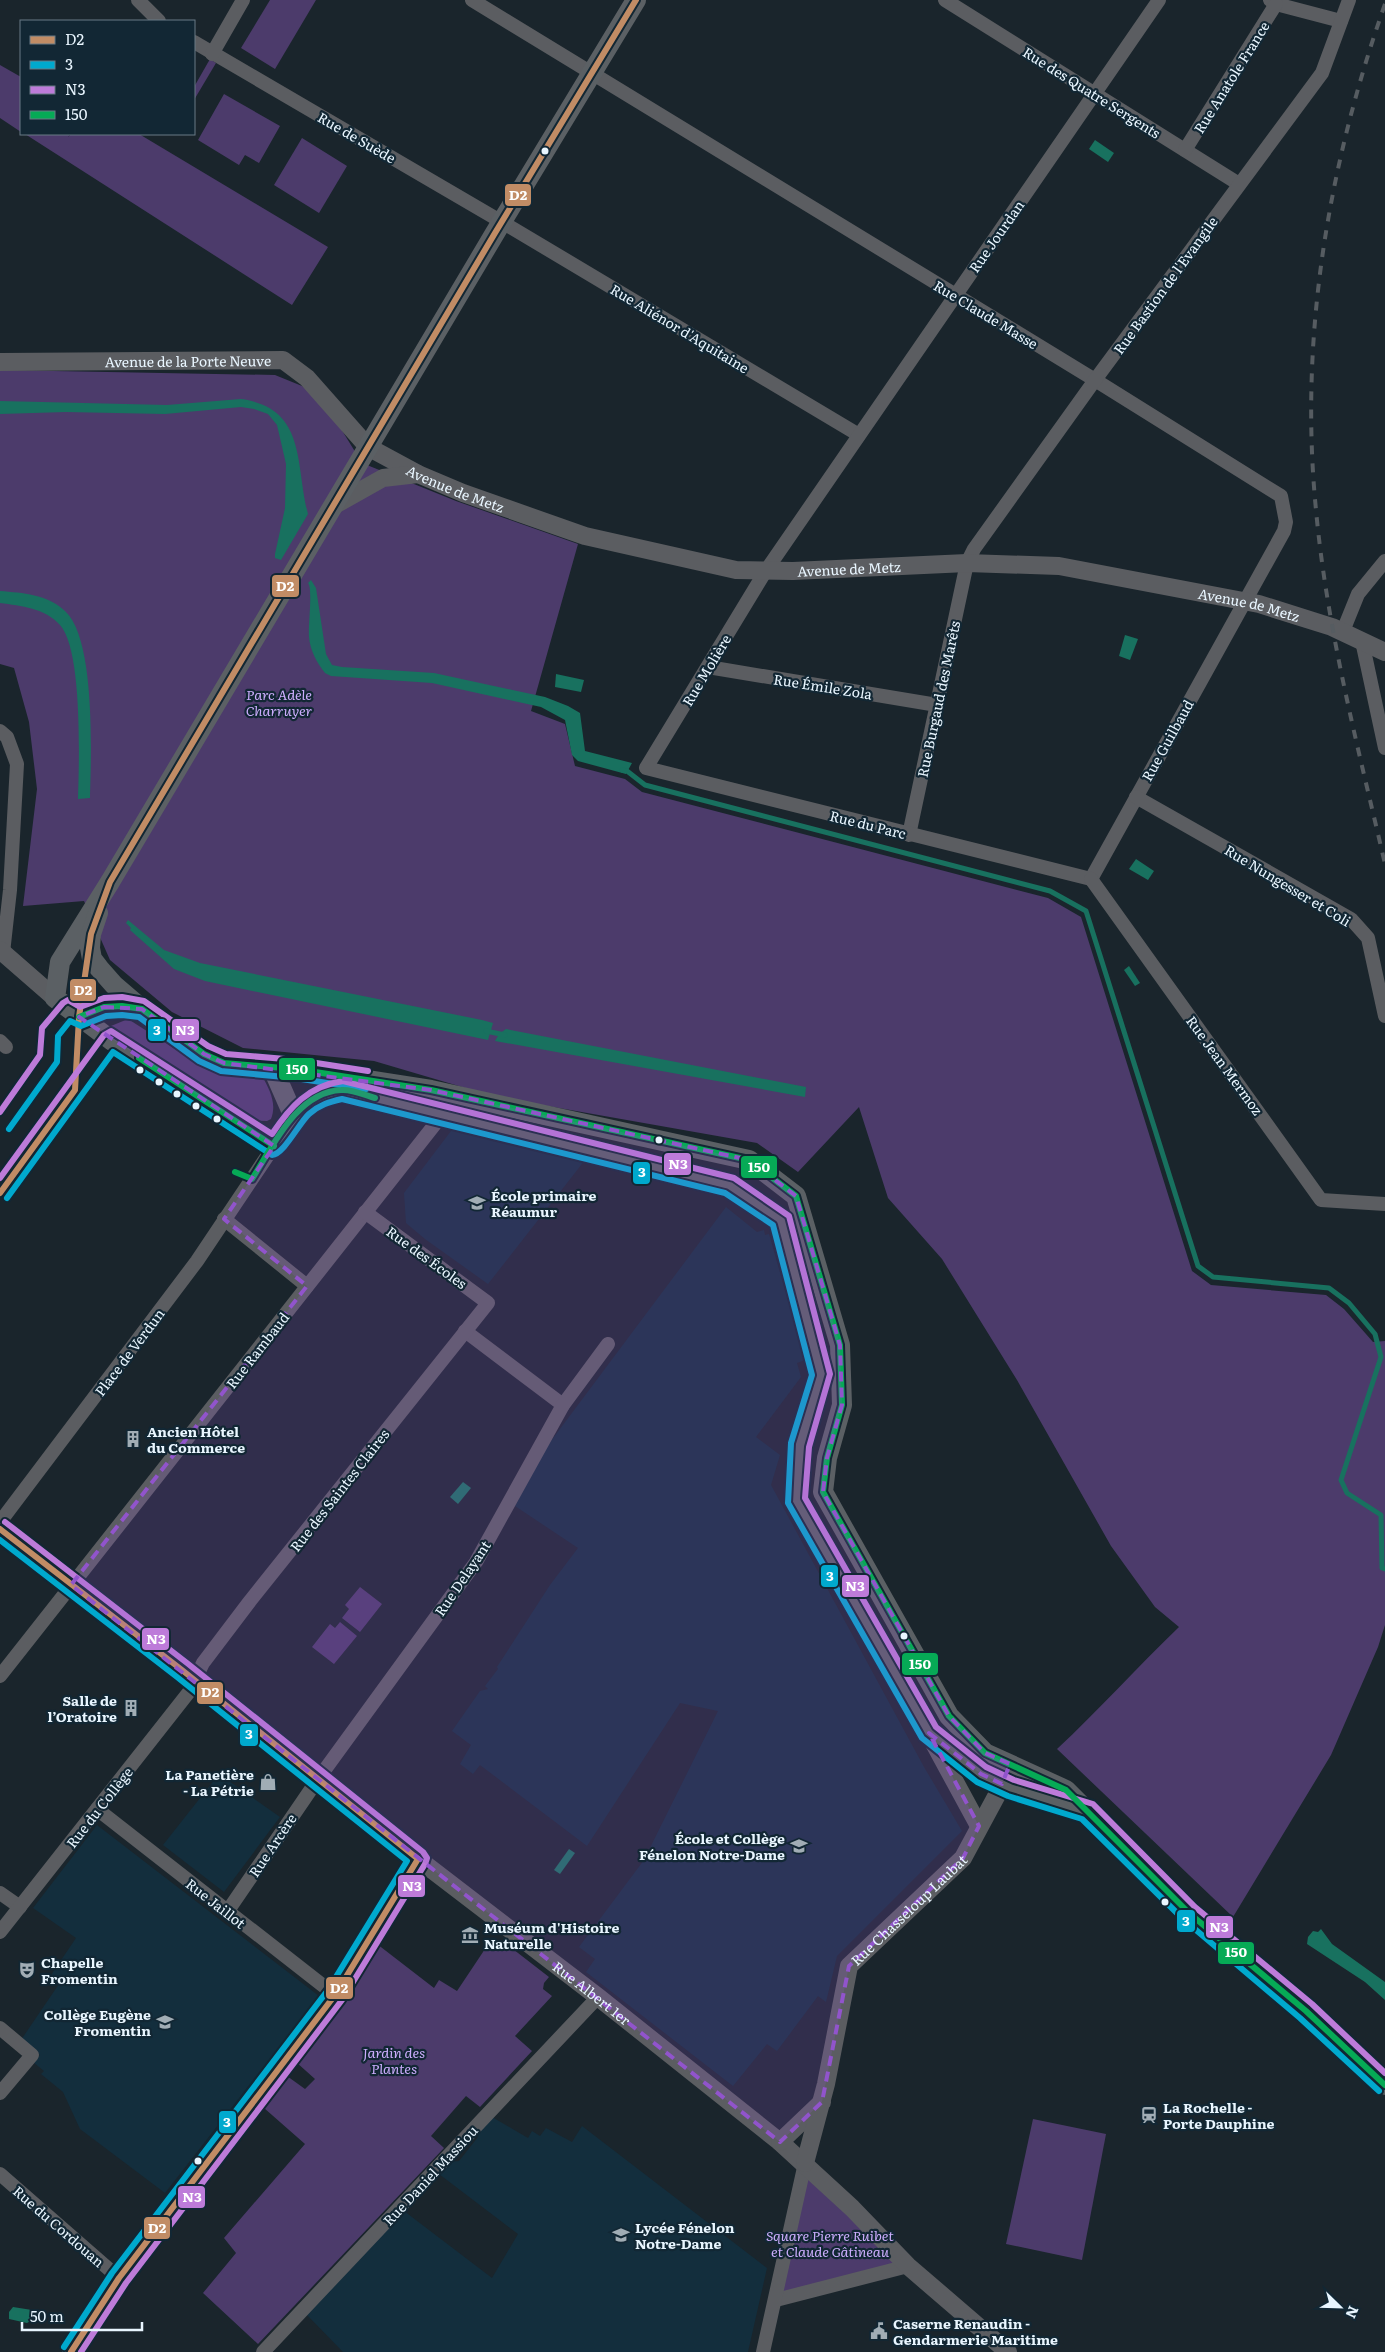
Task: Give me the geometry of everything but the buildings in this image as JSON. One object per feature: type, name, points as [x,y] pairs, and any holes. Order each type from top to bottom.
[{"type":"main road","points":[[636,0],[110,882],[60,962],[55,998],[79,1017],[274,1146],[294,1117],[316,1096],[342,1090],[729,1185],[781,1220],[821,1375],[800,1445],[796,1500],[929,1733],[981,1774],[1002,1784],[1087,1811]]},
{"type":"main road","points":[[110,882],[91,934],[90,948],[92,959],[114,986],[204,1054],[224,1063],[273,1069],[296,1069],[431,1090],[749,1160],[796,1196],[840,1345],[842,1405],[827,1458],[823,1492],[949,1716],[985,1753],[1066,1790],[1189,1913],[1306,2010],[1385,2085]]},
{"type":"main road","points":[[79,1017],[104,1006],[142,1009]]},
{"type":"main road","points":[[273,1069],[294,1117]]},
{"type":"street","points":[[138,0],[159,20]]},
{"type":"street","points":[[212,54],[243,0]]},
{"type":"street","name":"Rue Claude Masse","points":[[472,0],[1095,380],[1281,496],[1286,522],[1284,531],[1244,600]]},
{"type":"street","name":"Rue des Quatre Sergents","points":[[945,0],[1239,184]]},
{"type":"street","name":"Rue Jourdan","points":[[765,572],[1159,0]]},
{"type":"street","name":"Rue Bastion de l'Evangile","points":[[967,563],[974,549],[1095,380],[1322,73],[1349,0]]},
{"type":"street","points":[[1273,2],[1341,21]]},
{"type":"street","name":"Rue Anatole France","points":[[1185,150],[1273,2]]},
{"type":"street","name":"Rue de Suède","points":[[195,43],[502,222]]},
{"type":"street","name":"Rue Aliénor d'Aquitaine","points":[[502,222],[859,435]]},
{"type":"street","name":"Avenue de la Porte Neuve","points":[[0,362],[283,360],[307,378],[368,447]]},
{"type":"street","name":"Avenue de Metz","points":[[368,447],[418,474],[463,493],[585,536],[736,570],[765,572],[967,563],[1059,566],[1244,600],[1301,615],[1343,631],[1385,652]]},
{"type":"street","points":[[333,506],[383,478],[418,474]]},
{"type":"street","points":[[1343,631],[1358,594],[1385,561]]},
{"type":"street","name":"Rue Burgaud des Marêts","points":[[909,835],[967,563]]},
{"type":"street","name":"Rue Molière","points":[[646,768],[765,572]]},
{"type":"street","name":"Rue Guilbaud","points":[[1091,879],[1244,600]]},
{"type":"street","points":[[1362,642],[1385,748]]},
{"type":"street","name":"Rue Émile Zola","points":[[708,667],[937,704]]},
{"type":"street","points":[[0,731],[7,737],[17,764],[10,890],[2,951],[55,998]]},
{"type":"street","name":"Rue du Parc","points":[[646,768],[1091,879]]},
{"type":"street","name":"Rue Nungesser et Coli","points":[[1136,797],[1351,919],[1368,938],[1385,1016]]},
{"type":"street","name":"Rue Jean Mermoz","points":[[1091,879],[1322,1200],[1385,1204]]},
{"type":"street","name":"Rue Rambaud","points":[[0,1676],[443,1114]]},
{"type":"street","name":"Place de Verdun","points":[[0,1522],[148,1329],[197,1261],[274,1146]]},
{"type":"street","name":"Rue des Écoles","points":[[365,1212],[488,1303]]},
{"type":"street","points":[[224,1219],[307,1286]]},
{"type":"street","name":"Rue des Saintes Claires","points":[[194,1680],[203,1663],[250,1602],[488,1303]]},
{"type":"street","points":[[465,1331],[563,1405]]},
{"type":"street","name":"Rue Delayant","points":[[318,1779],[476,1562],[563,1405],[608,1344]]},
{"type":"street","name":"Rue Albert 1er","points":[[0,1529],[194,1680],[418,1859],[598,1997],[780,2142],[805,2163],[865,2221],[908,2266],[1008,2352]]},
{"type":"street","name":"Rue du Collège","points":[[0,1932],[189,1692],[194,1680]]},
{"type":"street","points":[[929,1733],[979,1826]]},
{"type":"street","name":"Rue Chasseloup Laubat","points":[[805,2163],[822,2102],[849,1966],[963,1858],[1002,1784],[1010,1764]]},
{"type":"street","name":"Rue Arcère","points":[[227,1912],[318,1779]]},
{"type":"street","name":"Rue Jaillot","points":[[97,1809],[335,1995]]},
{"type":"street","points":[[70,2352],[119,2278],[335,1995],[418,1859]]},
{"type":"street","points":[[0,1892],[20,1907]]},
{"type":"street","name":"Rue Daniel Massiou","points":[[263,2352],[598,1997]]},
{"type":"street","points":[[0,2028],[32,2055],[0,2093]]},
{"type":"street","points":[[780,2142],[822,2102]]},
{"type":"street","points":[[763,2352],[805,2163]]},
{"type":"street","name":"Rue du Cordouan","points":[[0,2174],[119,2278]]},
{"type":"street","points":[[776,2300],[908,2266]]},
{"type":"highlighted area","points":[[104,1007],[142,1009],[204,1054],[224,1063],[431,1090],[749,1160],[796,1196],[840,1345],[842,1405],[827,1458],[823,1492],[949,1716],[985,1753],[1010,1764],[1002,1784],[981,1774],[929,1733],[979,1826],[963,1858],[849,1966],[822,2102],[780,2142],[71,1585],[307,1286],[224,1219],[274,1146],[79,1017]]},
{"type":"shaded area","points":[[1095,140],[1114,153],[1108,162],[1089,149]]},
{"type":"shaded area","points":[[241,399],[262,404],[277,414],[288,426],[294,441],[308,514],[281,560],[275,558],[275,554],[285,508],[286,464],[277,425],[268,414],[241,407],[165,414],[66,412],[0,414],[0,401],[167,405]]},
{"type":"shaded area","points":[[311,580],[316,588],[326,654],[332,665],[434,673],[545,697],[580,713],[585,751],[632,763],[626,774],[578,761],[572,755],[565,720],[541,707],[432,683],[331,676],[325,673],[314,656],[310,642],[310,592],[308,583]]},
{"type":"shaded area","points":[[0,591],[34,595],[50,601],[65,611],[75,625],[82,646],[90,699],[90,798],[78,799],[78,708],[73,658],[67,638],[60,625],[54,619],[40,611],[0,603]]},
{"type":"shaded area","points":[[1125,635],[1138,639],[1130,660],[1119,656]]},
{"type":"shaded area","points":[[556,674],[584,680],[581,692],[555,687]]},
{"type":"shaded area","points":[[1136,859],[1154,871],[1148,880],[1129,869]]},
{"type":"shaded area","points":[[128,920],[164,950],[200,963],[482,1020],[493,1023],[488,1040],[205,981],[174,969],[130,930],[131,928],[126,923]]},
{"type":"shaded area","points":[[1129,966],[1140,983],[1135,986],[1124,970]]},
{"type":"shaded area","points":[[506,1029],[806,1087],[805,1097],[495,1041],[499,1034]]},
{"type":"shaded area","name":"École primaire Réaumur","points":[[454,1127],[585,1160],[488,1284],[406,1223],[404,1193]]},
{"type":"shaded area","points":[[726,1207],[757,1232],[764,1230],[765,1235],[769,1234],[805,1360],[797,1363],[801,1377],[756,1437],[780,1455],[771,1485],[924,1767],[962,1831],[837,1956],[826,2002],[818,1996],[777,2051],[767,2044],[733,2086],[586,1972],[595,1959],[579,1947],[644,1860],[718,1711],[680,1703],[587,1846],[480,1765],[473,1774],[460,1764],[471,1745],[452,1731],[480,1691],[488,1689],[485,1686],[498,1669],[497,1667],[550,1585],[578,1548],[515,1506],[548,1445]]},
{"type":"shaded area","points":[[463,1482],[471,1488],[458,1504],[450,1497]]},
{"type":"shaded area","points":[[219,1774],[280,1817],[224,1892],[163,1845]]},
{"type":"shaded area","name":"Collège Eugène Fromentin","points":[[97,1825],[319,1996],[165,2193],[80,2129],[63,2092],[41,2074],[44,2071],[33,2062],[40,2055],[21,2040],[59,1984],[49,1978],[76,1938],[33,1908]]},
{"type":"shaded area","points":[[569,1849],[575,1853],[560,1874],[554,1870]]},
{"type":"shaded area","points":[[1321,1929],[1332,1944],[1385,1982],[1385,2000],[1365,1982],[1307,1944],[1308,1937],[1313,1931],[1318,1932]]},
{"type":"shaded area","name":"Lycée Fénelon Notre-Dame","points":[[492,2117],[528,2138],[532,2131],[540,2136],[546,2128],[572,2142],[582,2126],[767,2268],[748,2352],[343,2352],[307,2315],[404,2211],[492,2278],[518,2234],[439,2174],[450,2162],[459,2161],[478,2137],[479,2130]]},
{"type":"shaded area","points":[[13,2307],[32,2310],[34,2313],[32,2320],[27,2323],[9,2319],[9,2312]]},
{"type":"green space","points":[[270,0],[316,0],[275,69],[241,48]]},
{"type":"green space","points":[[210,59],[216,63],[195,98],[195,85]]},
{"type":"green space","points":[[0,65],[20,76],[20,131],[0,118]]},
{"type":"green space","points":[[224,94],[280,126],[259,163],[245,155],[239,165],[198,140]]},
{"type":"green space","points":[[27,135],[69,135],[68,137],[70,135],[141,135],[328,247],[292,305]]},
{"type":"green space","points":[[302,138],[347,166],[319,213],[274,185]]},
{"type":"green space","name":"Parc Adèle Charruyer","points":[[0,370],[275,375],[302,386],[327,406],[362,463],[456,501],[578,544],[531,711],[565,724],[575,766],[625,779],[642,792],[1048,898],[1081,917],[1192,1271],[1211,1285],[1326,1295],[1344,1309],[1373,1342],[1385,1341],[1385,1625],[1378,1647],[1331,1755],[1233,1917],[1057,1749],[1179,1627],[1155,1607],[1111,1546],[1017,1380],[942,1259],[888,1198],[859,1107],[798,1172],[757,1143],[496,1097],[374,1061],[243,1048],[172,1012],[110,960],[84,901],[23,906],[37,789],[29,722],[14,668],[0,664]]},
{"type":"green space","points":[[128,1019],[208,1070],[262,1076],[273,1102],[271,1119],[267,1121],[244,1120],[111,1026]]},
{"type":"green space","points":[[360,1587],[382,1604],[360,1632],[342,1618],[349,1609],[345,1605]]},
{"type":"green space","points":[[340,1622],[357,1636],[334,1664],[312,1647],[330,1624],[335,1628]]},
{"type":"green space","name":"Jardin des Plantes","points":[[505,1943],[549,1977],[544,1983],[543,1989],[552,1996],[515,2036],[532,2051],[480,2107],[466,2096],[431,2136],[444,2148],[258,2344],[203,2293],[236,2253],[224,2238],[305,2144],[264,2108],[287,2076],[305,2089],[315,2079],[296,2062],[377,1944],[434,1988],[439,1980],[457,1991],[487,1946],[495,1951],[500,1950]]},
{"type":"green space","points":[[1033,2119],[1106,2134],[1082,2260],[1006,2244]]},
{"type":"green space","name":"Square Pierre Ruibet et Claude Gâtineau","points":[[805,2163],[908,2266],[776,2300]]},
{"type":"waterway","points":[[622,770],[627,771],[645,785],[1050,891],[1086,911],[1198,1266],[1213,1277],[1329,1288],[1349,1303],[1375,1334],[1381,1357],[1341,1480],[1347,1493],[1381,1515],[1382,1568],[1385,1569]]},
{"type":"waterway","points":[[486,1031],[505,1035]]},
{"type":"railway","points":[[1385,4],[1365,65],[1348,127],[1334,190],[1323,253],[1315,317],[1312,381],[1312,446],[1321,555],[1344,688],[1385,864]]},
{"type":"transit line","name":"D2","points":[[0,1193],[75,1090],[79,1017],[91,934],[110,882],[495,233],[636,0]]},
{"type":"transit line","name":"N3","points":[[0,1112],[40,1055],[42,1028],[63,1003],[68,1000],[80,1007],[104,998],[122,997],[144,1001],[208,1046],[226,1054],[297,1060],[368,1071]]},
{"type":"transit line","name":"150","points":[[79,1017],[104,1007],[122,1006],[142,1009],[204,1054],[224,1063],[296,1069],[431,1090],[749,1160],[796,1196],[840,1345],[842,1405],[827,1458],[823,1492],[949,1716],[985,1753],[1066,1790],[1189,1913],[1306,2011],[1385,2085]]},
{"type":"transit line","name":"3","points":[[9,1129],[57,1062],[58,1036],[70,1021],[81,1026],[106,1016],[139,1017],[199,1061],[221,1071],[295,1078],[366,1089]]},
{"type":"transit line","name":"N3","points":[[0,1178],[104,1035],[111,1031],[272,1134],[301,1099],[320,1088],[343,1081],[734,1178],[789,1216],[830,1374],[809,1447],[805,1498],[936,1727],[986,1767],[1014,1780],[1093,1804],[1195,1907],[1312,2004],[1385,2073]]},
{"type":"transit line","name":"3","points":[[7,1198],[113,1052],[272,1155],[281,1149],[305,1118],[313,1111],[324,1104],[342,1099],[725,1193],[773,1225],[812,1375],[791,1443],[788,1503],[922,1738],[977,1782],[1008,1796],[1082,1819],[1183,1919],[1300,2018],[1379,2091]]},
{"type":"transit line","name":"150","points":[[139,1058],[274,1146]]},
{"type":"transit line","name":"150","points":[[235,1172],[252,1179],[288,1123],[311,1100],[325,1093],[341,1090],[354,1091],[375,1098]]},
{"type":"transit line","name":"N3","points":[[5,1522],[187,1663],[423,1852],[427,1858],[342,2000],[126,2283],[81,2352]]},
{"type":"transit line","name":"D2","points":[[0,1529],[182,1670],[418,1859]]},
{"type":"transit line","name":"3","points":[[0,1540],[177,1677],[407,1861],[328,1990],[112,2273],[64,2347]]},
{"type":"transit line","name":"D2","points":[[71,2352],[119,2278],[335,1995],[418,1859]]},
{"type":"place","name":"École primaire Réaumur","points":[[477,1203]]},
{"type":"place","name":"Ancien Hôtel du Commerce","points":[[133,1439]]},
{"type":"place","name":"Salle de l’Oratoire","points":[[131,1708]]},
{"type":"place","name":"La Panetière - La Pétrie","points":[[268,1782]]},
{"type":"place","name":"École et Collège Fénelon Notre-Dame","points":[[799,1846]]},
{"type":"place","name":"Muséum d'Histoire Naturelle","points":[[470,1935]]},
{"type":"place","name":"Chapelle Fromentin","points":[[27,1970]]},
{"type":"place","name":"Collège Eugène Fromentin","points":[[165,2022]]},
{"type":"place","name":"La Rochelle - Porte Dauphine","points":[[1149,2115]]},
{"type":"place","name":"Lycée Fénelon Notre-Dame","points":[[621,2235]]},
{"type":"place","name":"Caserne Renaudin - Gendarmerie Maritime","points":[[879,2331]]}]
